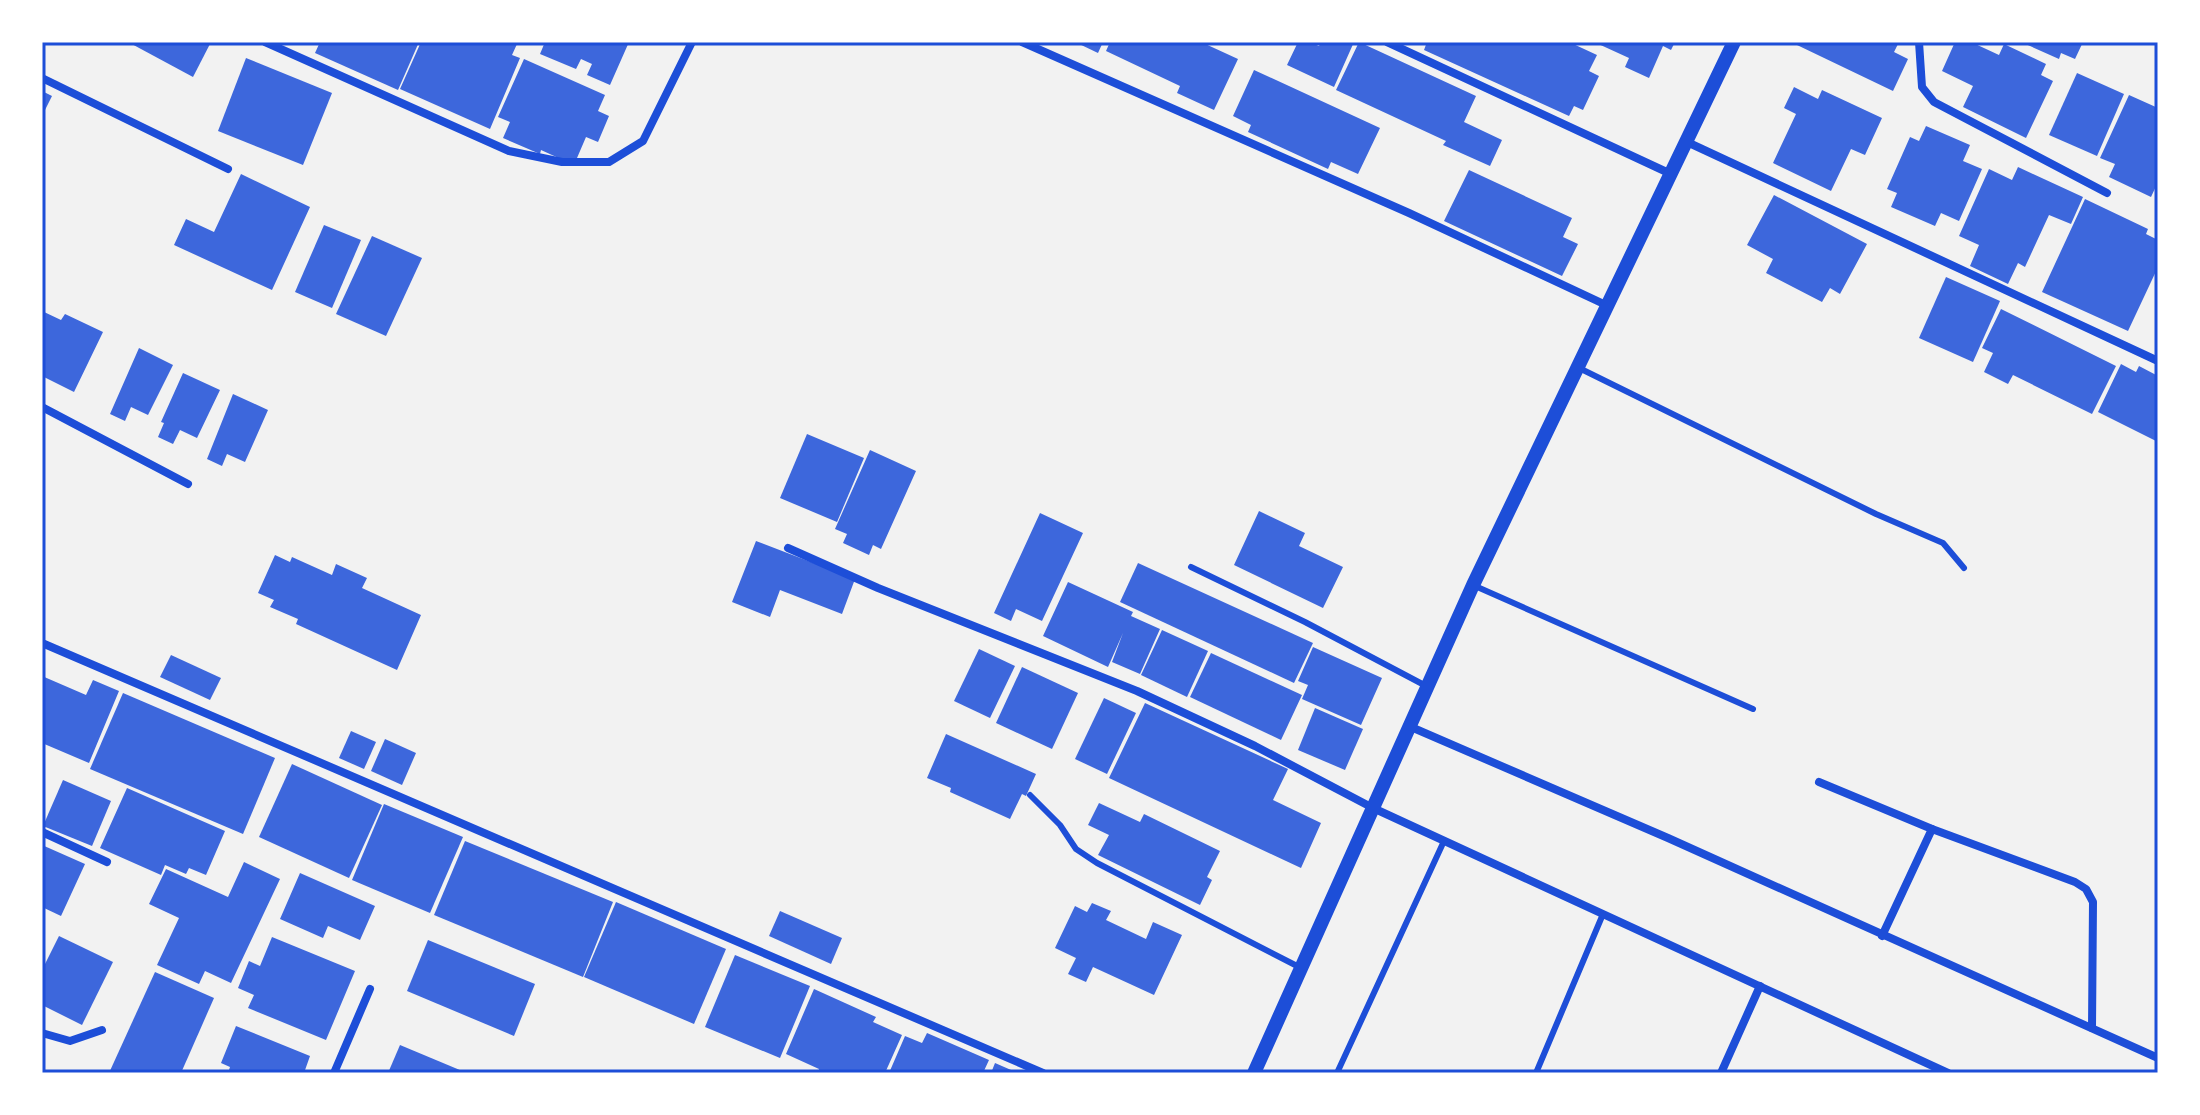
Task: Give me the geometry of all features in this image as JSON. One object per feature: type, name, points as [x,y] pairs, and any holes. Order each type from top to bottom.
[{"type":"street","points":[[265,42],[509,151],[562,162],[609,162],[643,141],[692,42]]},
{"type":"street","points":[[1022,42],[1409,213],[1606,305]]},
{"type":"street","points":[[1387,42],[1671,174]]},
{"type":"street","points":[[1919,42],[1922,87],[1934,102],[2107,193]]},
{"type":"street","points":[[1254,1073],[1473,585],[1732,43]]},
{"type":"street","points":[[42,78],[228,169]]},
{"type":"street","points":[[1687,142],[2158,361]]},
{"type":"street","points":[[42,407],[188,484]]},
{"type":"street","points":[[788,548],[878,588],[1137,691],[1255,746],[1373,808],[1948,1073]]},
{"type":"street","points":[[42,643],[1043,1073]]},
{"type":"street","points":[[1411,727],[1668,838],[2158,1058]]},
{"type":"street","points":[[1819,782],[1932,829],[2075,882],[2086,889],[2093,902],[2092,1028]]},
{"type":"street","points":[[1882,936],[1932,829]]},
{"type":"street","points":[[42,832],[107,862]]},
{"type":"street","points":[[1721,1073],[1760,986]]},
{"type":"street","points":[[334,1073],[370,989]]},
{"type":"street","points":[[42,1033],[70,1041],[102,1030]]},
{"type":"lane","points":[[1577,367],[1876,514],[1943,543],[1964,568]]},
{"type":"lane","points":[[1191,567],[1305,622],[1428,687]]},
{"type":"lane","points":[[1473,585],[1753,709]]},
{"type":"lane","points":[[1030,795],[1060,825],[1076,849],[1097,863],[1301,968]]},
{"type":"lane","points":[[1337,1073],[1444,841]]},
{"type":"lane","points":[[1536,1073],[1603,914]]},
{"type":"building","points":[[128,42],[211,42],[193,77]]},
{"type":"building","points":[[320,42],[419,42],[398,90],[315,53]]},
{"type":"building","points":[[421,42],[517,44],[512,55],[520,58],[490,129],[400,89]]},
{"type":"building","points":[[545,42],[629,42],[610,85],[587,75],[592,64],[581,59],[576,69],[540,54]]},
{"type":"building","points":[[1075,42],[1103,42],[1098,53]]},
{"type":"building","points":[[1110,42],[1201,42],[1238,59],[1214,110],[1177,93],[1180,86],[1106,51]]},
{"type":"building","points":[[1298,42],[1319,46],[1321,42],[1354,42],[1334,87],[1287,65]]},
{"type":"building","points":[[1359,42],[1476,96],[1464,122],[1502,140],[1490,166],[1443,145],[1446,141],[1336,90]]},
{"type":"building","points":[[1427,42],[1569,42],[1597,55],[1589,71],[1599,76],[1583,110],[1574,106],[1569,116],[1424,50]]},
{"type":"building","points":[[1594,42],[1675,42],[1671,50],[1663,46],[1649,78],[1625,67],[1629,58]]},
{"type":"building","points":[[1798,42],[1899,42],[1894,52],[1908,59],[1893,91],[1797,45]]},
{"type":"building","points":[[1955,42],[1971,42],[1999,55],[2004,44],[2046,64],[2041,75],[2053,81],[2026,138],[1963,107],[1973,86],[1942,71]]},
{"type":"building","points":[[2021,42],[2083,42],[2075,59],[2061,53],[2059,59]]},
{"type":"building","points":[[246,58],[332,93],[303,165],[218,131]]},
{"type":"building","points":[[524,59],[605,95],[598,111],[609,116],[598,142],[586,137],[574,165],[503,138],[510,122],[498,117]]},
{"type":"building","points":[[1254,70],[1380,128],[1358,174],[1331,162],[1328,169],[1248,132],[1251,125],[1233,116]]},
{"type":"building","points":[[2077,73],[2124,94],[2097,156],[2049,135]]},
{"type":"building","points":[[1794,87],[1818,99],[1822,90],[1882,118],[1865,155],[1851,149],[1831,191],[1773,163],[1796,114],[1784,108]]},
{"type":"building","points":[[42,91],[52,96],[42,116]]},
{"type":"building","points":[[2129,95],[2158,108],[2158,182],[2151,197],[2109,177],[2115,164],[2100,158]]},
{"type":"building","points":[[1926,126],[1970,145],[1963,161],[1982,169],[1959,221],[1941,213],[1935,226],[1891,207],[1897,193],[1887,189],[1910,137],[1919,141]]},
{"type":"building","points":[[2018,167],[2083,197],[2071,224],[2049,215],[2025,267],[2018,263],[2008,284],[1970,266],[1979,245],[1959,236],[1989,169],[2012,180]]},
{"type":"building","points":[[1469,170],[1572,218],[1563,237],[1578,244],[1562,276],[1444,221]]},
{"type":"building","points":[[241,174],[310,207],[272,290],[174,245],[186,219],[214,232]]},
{"type":"building","points":[[1774,195],[1867,244],[1840,294],[1830,288],[1822,302],[1766,273],[1773,259],[1747,245]]},
{"type":"building","points":[[2085,199],[2148,229],[2146,234],[2158,240],[2158,267],[2128,331],[2042,292]]},
{"type":"building","points":[[324,225],[361,240],[332,308],[295,292]]},
{"type":"building","points":[[372,236],[422,258],[386,336],[336,314]]},
{"type":"building","points":[[1946,277],[2000,301],[1973,362],[1919,338]]},
{"type":"building","points":[[2001,309],[2116,366],[2092,414],[2013,375],[2008,384],[1984,372],[1993,353],[1982,348]]},
{"type":"building","points":[[42,311],[61,320],[65,314],[103,332],[74,392],[42,376]]},
{"type":"building","points":[[139,348],[173,365],[148,415],[131,407],[125,421],[110,414]]},
{"type":"building","points":[[2121,364],[2136,372],[2139,366],[2158,376],[2158,442],[2098,412]]},
{"type":"building","points":[[183,373],[220,390],[197,438],[180,430],[173,444],[158,437],[164,423],[161,422]]},
{"type":"building","points":[[233,394],[268,410],[245,462],[227,454],[222,466],[207,459]]},
{"type":"building","points":[[807,434],[864,458],[837,522],[780,498]]},
{"type":"building","points":[[870,450],[916,471],[881,549],[873,545],[869,555],[843,543],[847,534],[835,529]]},
{"type":"building","points":[[1259,511],[1305,533],[1299,546],[1343,567],[1323,608],[1234,565]]},
{"type":"building","points":[[1040,513],[1083,533],[1042,621],[1016,609],[1011,621],[994,613]]},
{"type":"building","points":[[756,541],[855,579],[842,614],[780,590],[770,617],[732,602]]},
{"type":"building","points":[[275,555],[290,562],[292,557],[332,575],[336,564],[367,578],[362,588],[421,615],[397,670],[296,624],[298,619],[270,607],[274,600],[258,593]]},
{"type":"building","points":[[1138,563],[1313,643],[1294,683],[1120,602]]},
{"type":"building","points":[[1068,582],[1133,612],[1131,616],[1160,629],[1140,674],[1112,662],[1123,633],[1108,667],[1043,636]]},
{"type":"building","points":[[1162,630],[1208,651],[1187,697],[1141,675]]},
{"type":"building","points":[[1313,647],[1382,678],[1361,725],[1302,699],[1308,685],[1298,681]]},
{"type":"building","points":[[979,649],[1015,666],[990,718],[954,701]]},
{"type":"building","points":[[1211,653],[1302,695],[1281,740],[1190,697]]},
{"type":"building","points":[[171,655],[221,678],[210,700],[160,677]]},
{"type":"building","points":[[1022,667],[1078,693],[1052,749],[996,723]]},
{"type":"building","points":[[42,676],[86,695],[93,680],[119,691],[89,763],[42,743]]},
{"type":"building","points":[[123,693],[275,758],[243,834],[90,769]]},
{"type":"building","points":[[1104,698],[1136,713],[1107,774],[1075,759]]},
{"type":"building","points":[[1145,703],[1288,769],[1273,800],[1321,823],[1301,868],[1109,778]]},
{"type":"building","points":[[1315,708],[1363,729],[1345,770],[1298,750]]},
{"type":"building","points":[[351,731],[376,742],[364,769],[339,758]]},
{"type":"building","points":[[946,734],[1036,774],[1010,819],[927,778]]},
{"type":"building","points":[[385,739],[416,753],[402,785],[371,771]]},
{"type":"building","points":[[292,764],[382,805],[349,878],[259,837]]},
{"type":"building","points":[[63,780],[111,801],[92,846],[43,826]]},
{"type":"building","points":[[127,788],[225,831],[206,875],[189,868],[186,874],[165,865],[161,875],[100,848]]},
{"type":"building","points":[[1099,803],[1140,822],[1144,814],[1220,851],[1207,877],[1212,880],[1200,905],[1098,855],[1109,835],[1088,825]]},
{"type":"building","points":[[384,804],[463,837],[430,913],[352,880]]},
{"type":"building","points":[[465,841],[613,902],[583,977],[434,915]]},
{"type":"building","points":[[42,845],[85,864],[61,916],[42,907]]},
{"type":"building","points":[[244,862],[280,879],[231,983],[205,971],[199,984],[157,965],[179,918],[149,904],[166,869],[228,897]]},
{"type":"building","points":[[300,873],[375,906],[360,940],[328,926],[323,938],[280,919]]},
{"type":"building","points":[[616,902],[726,949],[694,1024],[584,977]]},
{"type":"building","points":[[1092,903],[1111,911],[1106,920],[1146,939],[1153,922],[1182,935],[1154,995],[1093,967],[1086,982],[1068,974],[1076,958],[1055,948],[1075,906],[1087,912]]},
{"type":"building","points":[[780,911],[842,938],[831,964],[769,936]]},
{"type":"building","points":[[59,936],[113,962],[82,1025],[42,1005],[42,970]]},
{"type":"building","points":[[272,937],[355,971],[326,1040],[248,1008],[254,995],[238,988],[249,961],[260,966]]},
{"type":"building","points":[[428,940],[535,984],[514,1036],[407,991]]},
{"type":"building","points":[[735,955],[810,986],[780,1058],[705,1027]]},
{"type":"building","points":[[155,972],[214,998],[181,1073],[109,1073]]},
{"type":"building","points":[[814,989],[876,1017],[873,1022],[902,1035],[885,1073],[818,1073],[819,1069],[786,1054]]},
{"type":"building","points":[[236,1026],[310,1056],[304,1073],[228,1073],[230,1067],[221,1063]]},
{"type":"building","points":[[927,1033],[989,1060],[983,1073],[889,1073],[905,1036],[922,1043]]},
{"type":"building","points":[[400,1045],[467,1073],[388,1073]]},
{"type":"building","points":[[995,1063],[1018,1073],[991,1073]]}]
